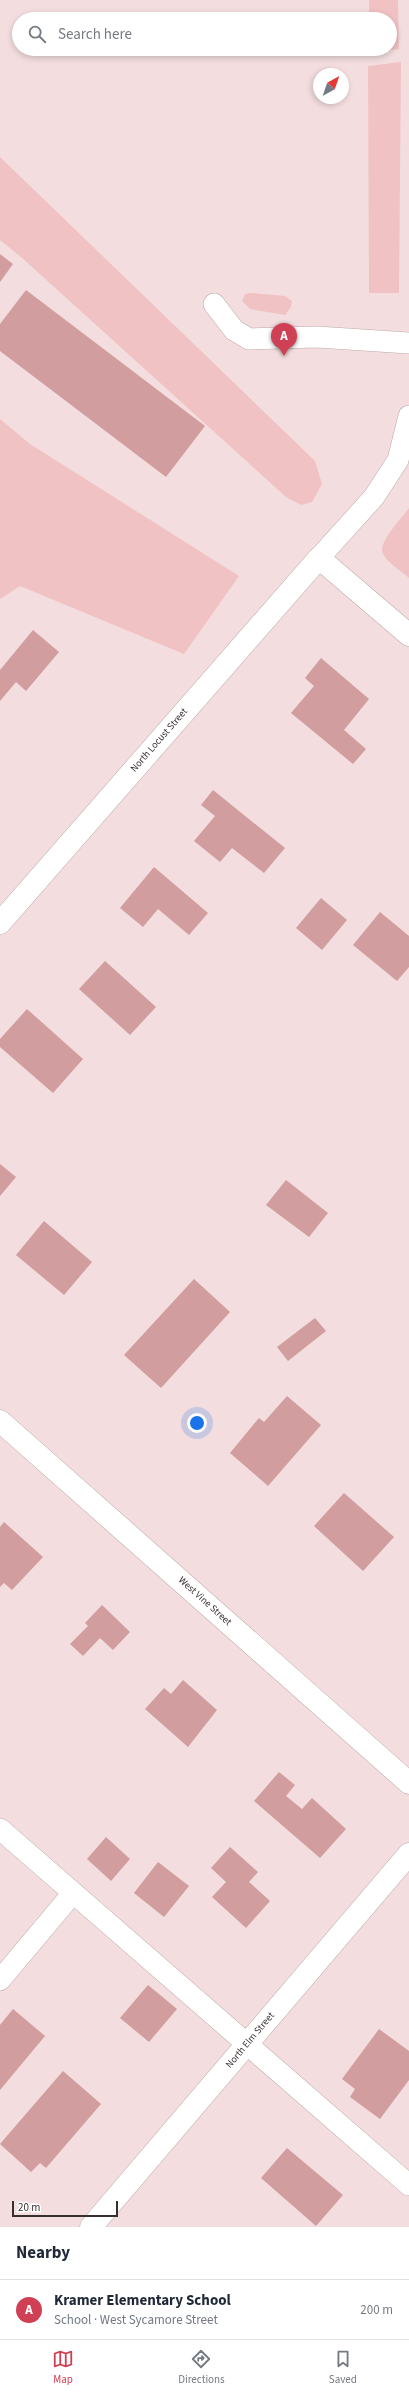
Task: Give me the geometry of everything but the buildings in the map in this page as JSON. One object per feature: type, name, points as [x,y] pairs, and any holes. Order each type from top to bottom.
[{"type":"street","points":[[319,558],[409,635]]},
{"type":"street","name":"North Locust Street","points":[[0,924],[319,558]]},
{"type":"street","name":"West Vine Street","points":[[0,1421],[409,1783]]},
{"type":"street","name":"North Elm Street","points":[[91,2227],[409,1854]]},
{"type":"lane","points":[[214,304],[234,330],[249,339],[317,337],[409,343]]},
{"type":"lane","points":[[319,558],[374,497],[398,460],[409,416]]},
{"type":"lane","points":[[0,1829],[246,2045],[409,2185]]},
{"type":"lane","points":[[0,1980],[73,1893]]},
{"type":"shaded area","points":[[369,0],[398,0],[399,49],[397,49],[397,12],[369,12]]},
{"type":"shaded area","points":[[401,62],[399,293],[369,293],[368,66]]},
{"type":"shaded area","points":[[0,157],[315,461],[322,484],[312,502],[301,505],[286,497],[21,257],[0,240]]},
{"type":"shaded area","points":[[250,293],[285,296],[292,301],[291,307],[285,315],[250,309],[242,301],[245,294]]},
{"type":"shaded area","points":[[0,419],[30,444],[239,576],[184,654],[20,586],[0,599]]},
{"type":"shaded area","points":[[409,508],[409,578],[388,561],[383,554],[382,549],[387,537]]},
{"type":"place","name":"Kramer Elementary School","points":[[284,356]]}]
